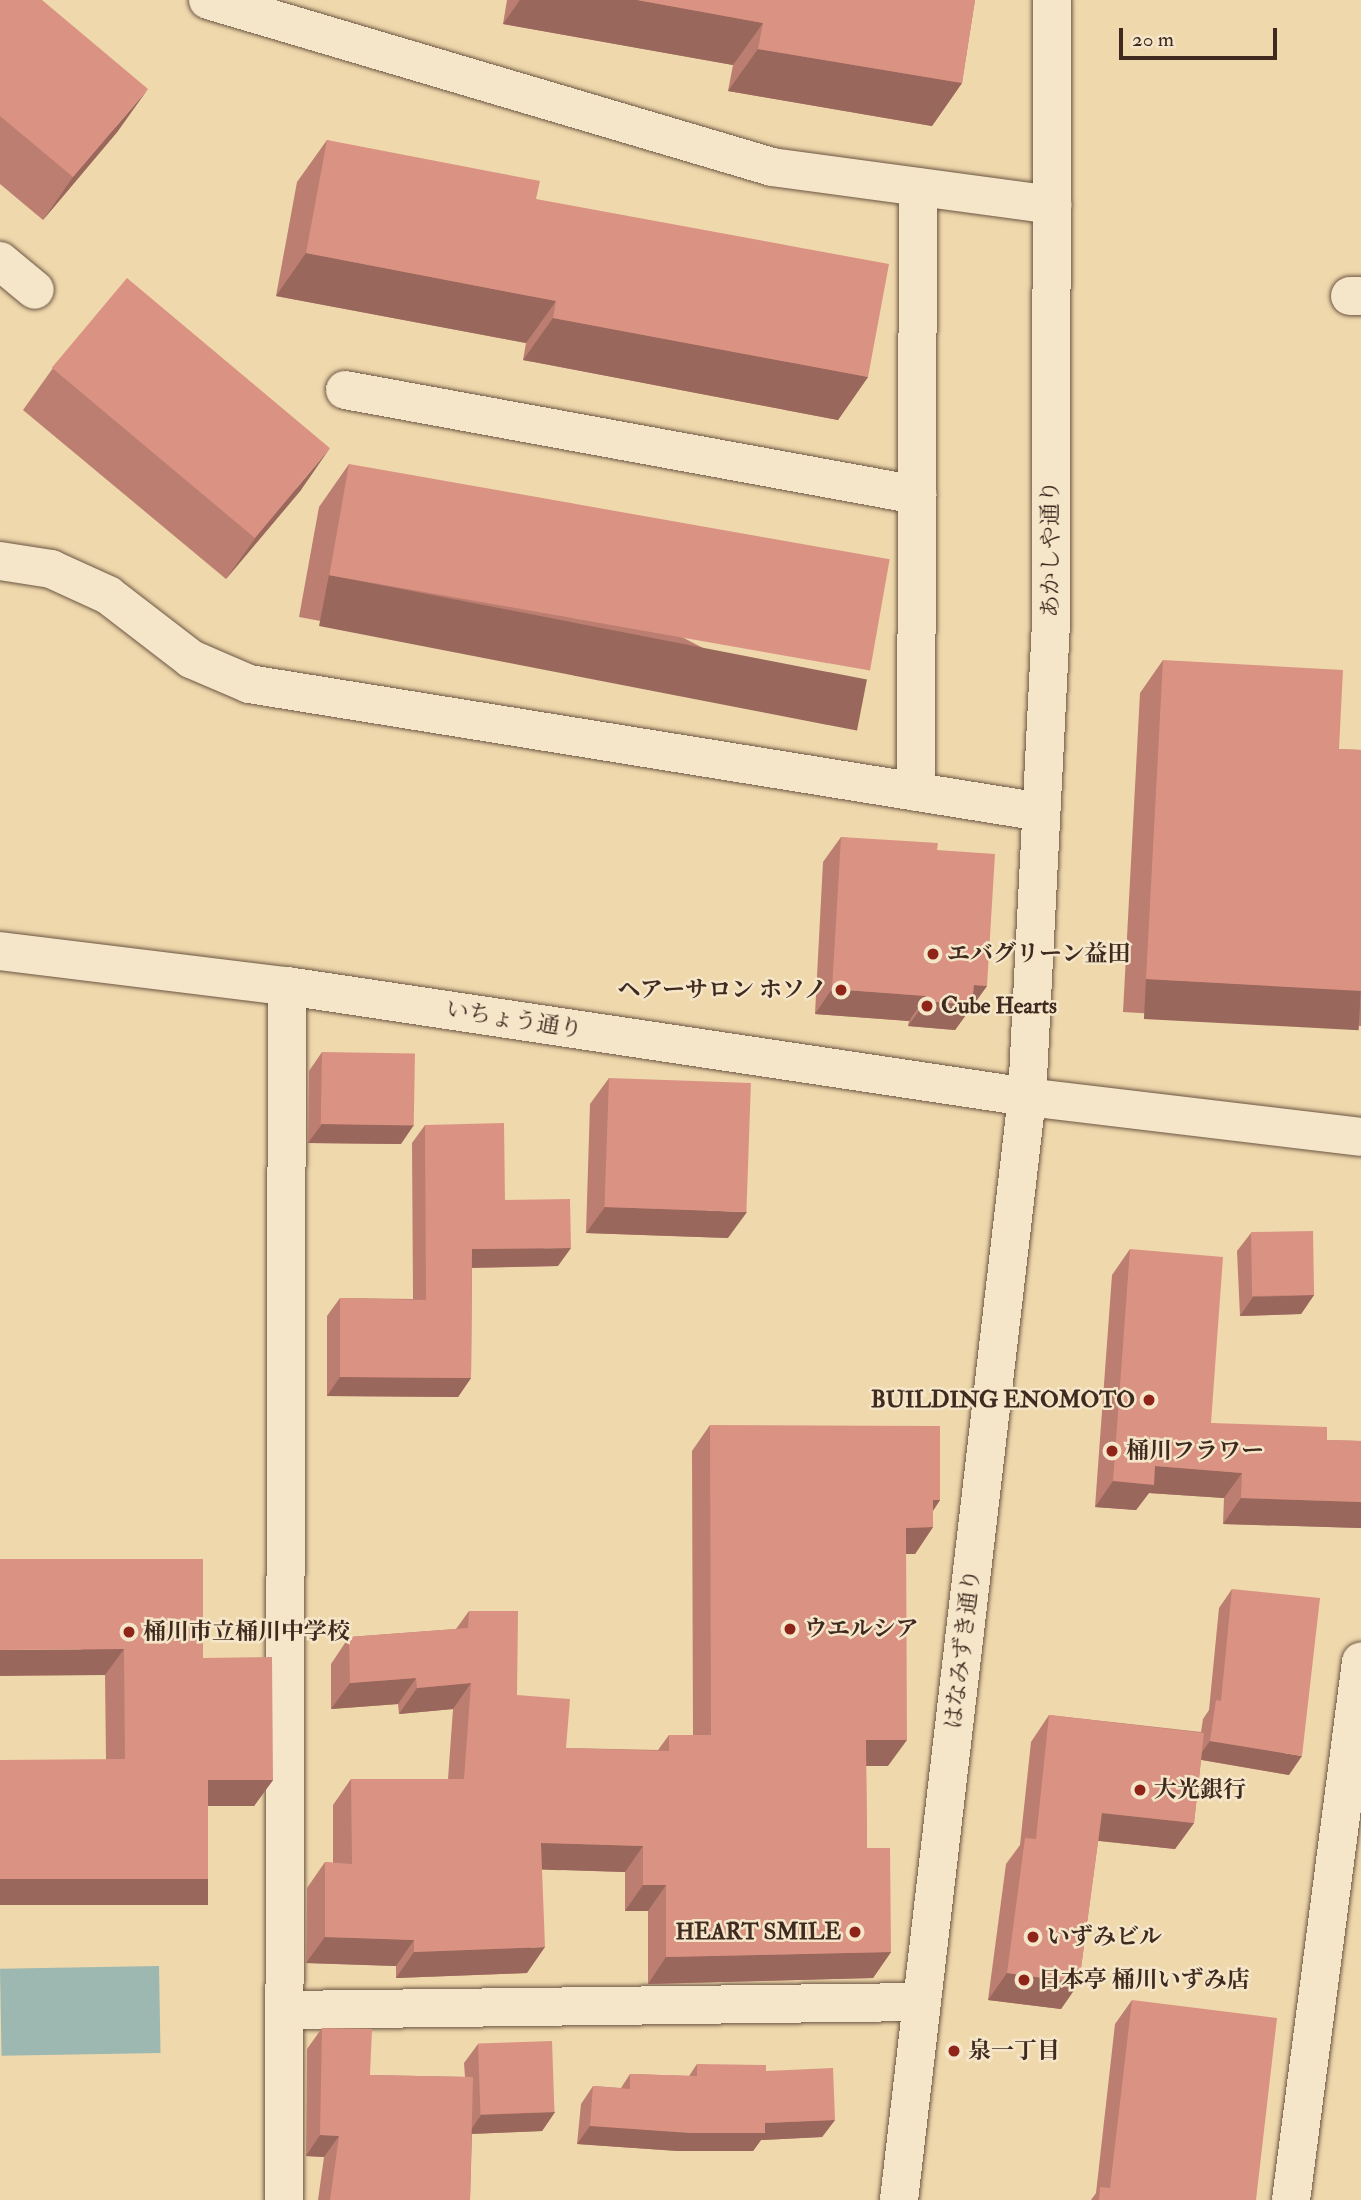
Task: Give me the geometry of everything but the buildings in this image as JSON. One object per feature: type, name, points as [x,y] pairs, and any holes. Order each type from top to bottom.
[{"type":"street","points":[[208,0],[772,167],[1052,205]]},
{"type":"street","name":"あかしや通り","points":[[1027,1097],[1051,620],[1052,0]]},
{"type":"street","points":[[916,792],[918,187]]},
{"type":"street","points":[[0,261],[35,290]]},
{"type":"street","points":[[345,390],[917,495]]},
{"type":"street","points":[[0,561],[51,569],[108,595],[191,659],[249,684],[1041,812]]},
{"type":"street","name":"いちょう通り","points":[[0,951],[287,986],[1027,1097],[1361,1137]]},
{"type":"street","points":[[284,2200],[287,986]]},
{"type":"street","name":"はなみずき通り","points":[[899,2200],[1027,1097]]},
{"type":"street","points":[[1291,2200],[1361,1662]]},
{"type":"street","points":[[284,2010],[921,2002]]},
{"type":"water","points":[[159,1966],[161,2053],[2,2056],[0,1969]]},
{"type":"place","name":"エバグリーン益田","points":[[933,954]]},
{"type":"place","name":"ヘアーサロン ホソノ","points":[[841,990]]},
{"type":"place","name":"Cube Hearts","points":[[927,1006]]},
{"type":"place","name":"BUILDING ENOMOTO","points":[[1149,1400]]},
{"type":"place","name":"桶川フラワー","points":[[1112,1451]]},
{"type":"place","name":"ウエルシア","points":[[790,1629]]},
{"type":"place","name":"桶川市立桶川中学校","points":[[129,1632]]},
{"type":"place","name":"大光銀行","points":[[1140,1790]]},
{"type":"place","name":"HEART SMILE","points":[[855,1932]]},
{"type":"place","name":"いずみビル","points":[[1033,1937]]},
{"type":"place","name":"日本亭 桶川いずみ店","points":[[1024,1980]]},
{"type":"place","name":"泉一丁目","points":[[954,2051]]}]
